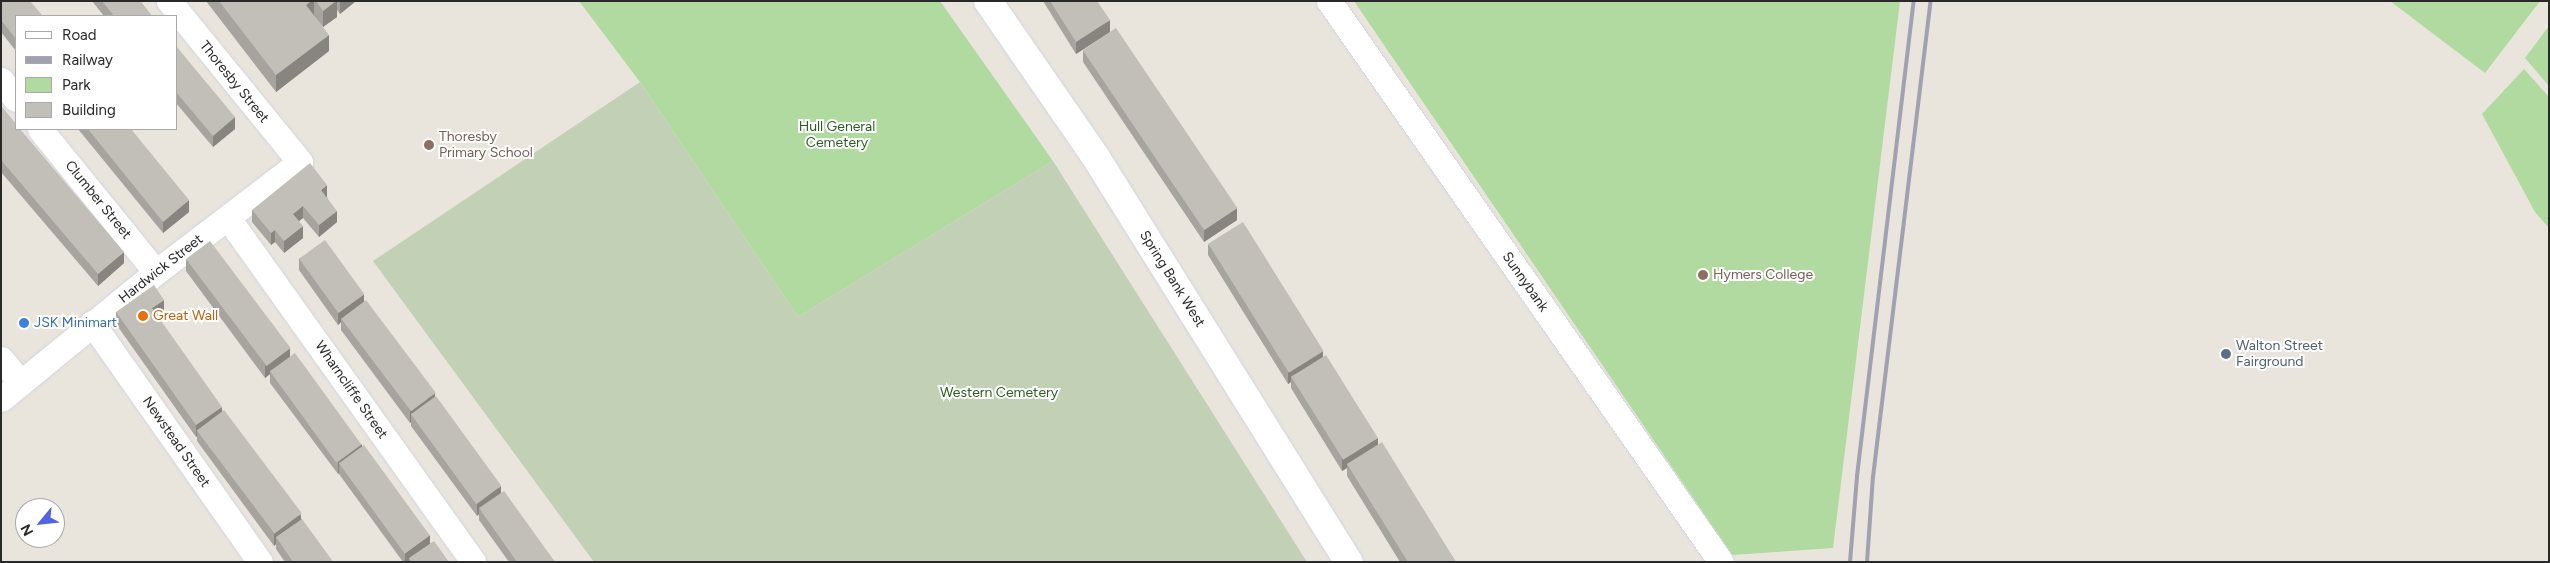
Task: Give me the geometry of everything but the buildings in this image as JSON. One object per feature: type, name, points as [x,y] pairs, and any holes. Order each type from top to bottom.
[{"type":"street","name":"Thoresby Street","points":[[169,1],[300,162]]},
{"type":"street","name":"Spring Bank West","points":[[988,1],[1095,156],[1349,562]]},
{"type":"street","name":"Sunnybank","points":[[1329,1],[1721,562]]},
{"type":"street","points":[[1,80],[15,98]]},
{"type":"street","name":"Clumber Street","points":[[41,130],[156,272]]},
{"type":"street","name":"Hardwick Street","points":[[1,399],[156,272],[300,162]]},
{"type":"street","name":"Wharncliffe Street","points":[[228,218],[473,562]]},
{"type":"street","name":"Newstead Street","points":[[92,323],[260,562]]},
{"type":"street","points":[[1,359],[21,383]]},
{"type":"green space","name":"Hull General Cemetery","points":[[579,1],[940,1],[1053,161],[798,317],[640,82]]},
{"type":"green space","name":"Hymers College","points":[[1354,1],[1900,1],[1833,548],[1732,555]]},
{"type":"green space","points":[[2390,1],[2540,1],[2485,73]]},
{"type":"green space","points":[[2549,26],[2549,86],[2525,58]]},
{"type":"green space","points":[[2524,69],[2549,97],[2549,228],[2535,212],[2482,114]]},
{"type":"green space","name":"Western Cemetery","points":[[640,82],[798,317],[1053,161],[1307,562],[594,562],[373,261]]},
{"type":"railway","points":[[1850,562],[1857,476],[1914,1]]},
{"type":"railway","points":[[1867,562],[1873,477],[1931,1]]},
{"type":"place","name":"Thoresby Primary School","points":[[429,145]]},
{"type":"place","name":"Hymers College","points":[[1703,275]]},
{"type":"place","name":"Great Wall","points":[[143,316]]},
{"type":"place","name":"JSK Minimart","points":[[24,323]]},
{"type":"place","name":"Walton Street Fairground","points":[[2226,354]]}]
